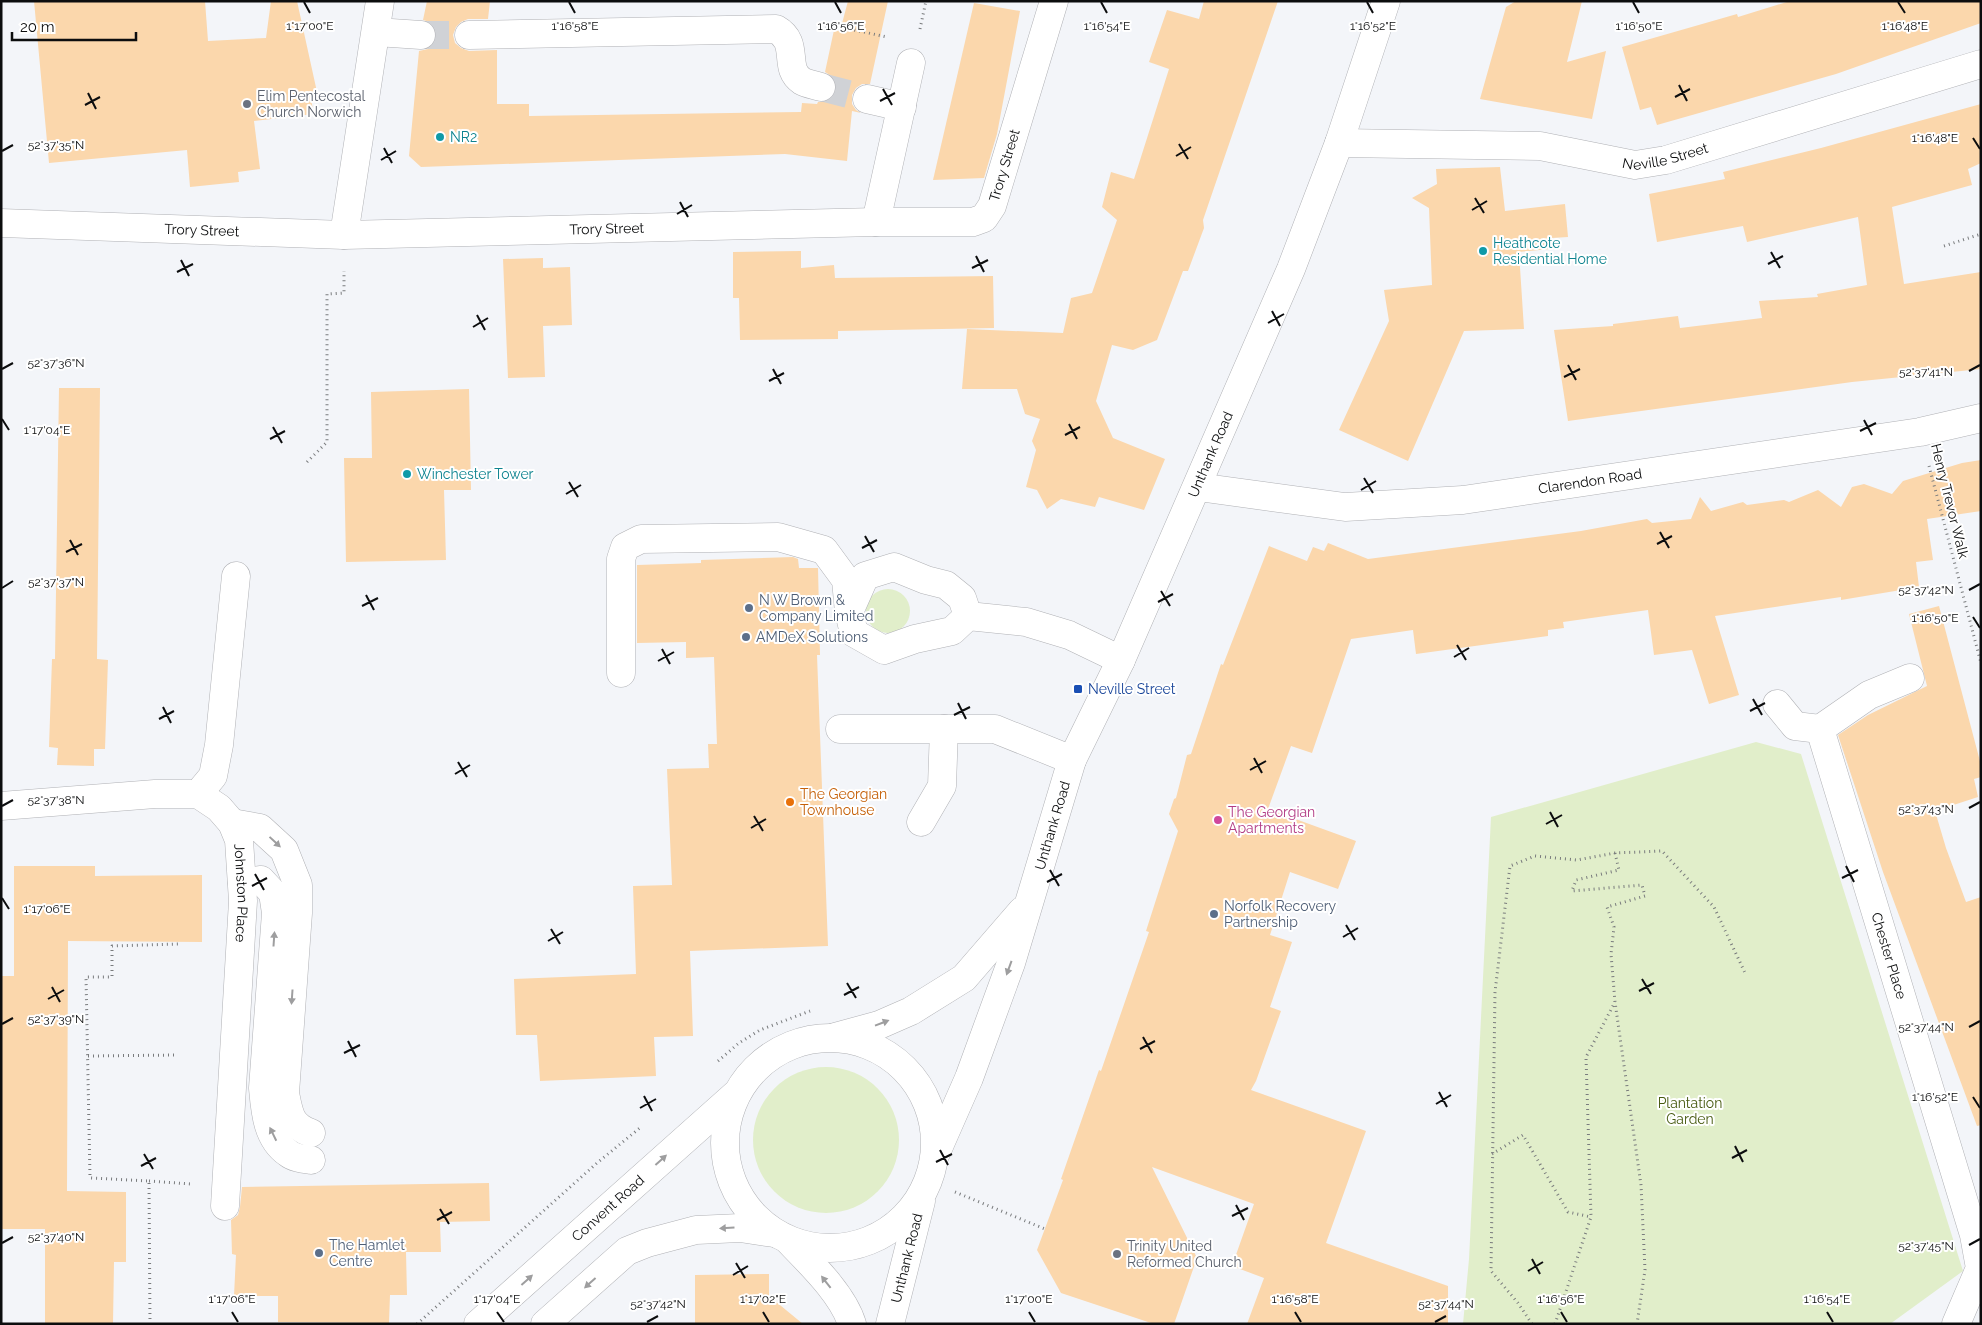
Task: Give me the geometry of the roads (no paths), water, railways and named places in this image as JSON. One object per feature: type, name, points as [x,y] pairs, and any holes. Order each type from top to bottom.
[{"type":"street","points":[[344,235],[380,1]]},
{"type":"street","name":"Trory Street","points":[[1,223],[344,235],[876,222],[973,222],[984,218],[992,206],[1054,1]]},
{"type":"street","name":"Unthank Road","points":[[890,1324],[936,1153],[969,1078],[1011,963],[1072,760],[1121,660],[1198,487],[1291,269],[1339,144],[1386,1]]},
{"type":"street","points":[[469,35],[776,29],[785,34],[790,44],[793,69],[801,80],[821,87]]},
{"type":"street","points":[[376,32],[420,35]]},
{"type":"street","points":[[876,222],[911,63]]},
{"type":"street","name":"Neville Street","points":[[1339,144],[1540,146],[1635,165],[1666,160],[1981,64]]},
{"type":"street","points":[[867,99],[902,107]]},
{"type":"street","name":"Clarendon Road","points":[[1198,487],[1345,506],[1463,500],[1920,432],[1981,418]]},
{"type":"street","points":[[622,673],[621,559],[625,547],[640,539],[778,536],[824,550],[846,580],[849,612],[854,633],[884,650],[915,639],[952,631],[968,616],[1026,622],[1069,635],[1121,660]]},
{"type":"street","points":[[849,612],[865,576],[894,567],[926,580],[946,584],[962,598],[968,616]]},
{"type":"street","points":[[1,806],[155,794],[198,794],[213,776],[219,745],[236,576]]},
{"type":"street","points":[[1777,704],[1795,726],[1820,729],[1869,695],[1910,678]]},
{"type":"street","points":[[840,729],[995,729],[1072,760]]},
{"type":"street","points":[[921,822],[942,786],[944,729]]},
{"type":"street","name":"Chester Place","points":[[1820,729],[1974,1235],[1980,1268],[1956,1324]]},
{"type":"street","name":"Johnston Place","points":[[198,794],[218,808],[232,823],[239,840],[242,882],[243,901],[226,1196]]},
{"type":"street","points":[[232,823],[260,828],[284,850],[298,885],[298,913],[285,1093],[289,1114],[299,1129],[310,1133]]},
{"type":"street","points":[[242,882],[261,880],[273,893],[276,913],[263,1088],[265,1114],[274,1139],[288,1154],[311,1160]]},
{"type":"street","name":"Unthank Road","points":[[835,1037],[879,1025],[911,1010],[964,978],[1028,904]]},
{"type":"street","points":[[852,1324],[835,1294],[813,1266],[754,1216],[740,1199],[730,1178],[726,1159],[725,1138],[728,1115],[737,1093],[750,1074],[766,1058],[799,1042],[835,1037],[861,1041],[883,1051],[908,1071],[925,1096],[935,1123],[936,1153]]},
{"type":"street","name":"Convent Road","points":[[478,1324],[737,1093]]},
{"type":"street","points":[[545,1324],[627,1251],[640,1246],[696,1230],[740,1228],[781,1237],[806,1246],[827,1249],[853,1246],[886,1233],[910,1214],[926,1188]]},
{"type":"tunnel","points":[[421,35],[469,35]]},
{"type":"tunnel","points":[[821,87],[867,99]]},
{"type":"place","name":"Elim Pentecostal Church Norwich","points":[[247,104]]},
{"type":"place","name":"NR2","points":[[440,137]]},
{"type":"place","name":"Heathcote Residential Home","points":[[1483,251]]},
{"type":"place","name":"Winchester Tower","points":[[407,474]]},
{"type":"place","name":"N W Brown & Company Limited","points":[[749,608]]},
{"type":"place","name":"AMDeX Solutions","points":[[746,637]]},
{"type":"place","name":"Neville Street","points":[[1078,689]]},
{"type":"place","name":"The Georgian Townhouse","points":[[790,802]]},
{"type":"place","name":"The Georgian Apartments","points":[[1218,820]]},
{"type":"place","name":"Norfolk Recovery Partnership","points":[[1214,914]]},
{"type":"place","name":"The Hamlet Centre","points":[[319,1253]]},
{"type":"place","name":"Trinity United Reformed Church","points":[[1117,1254]]},
{"type":"park label","name":"Plantation Garden","points":[[1690,1112]]}]
